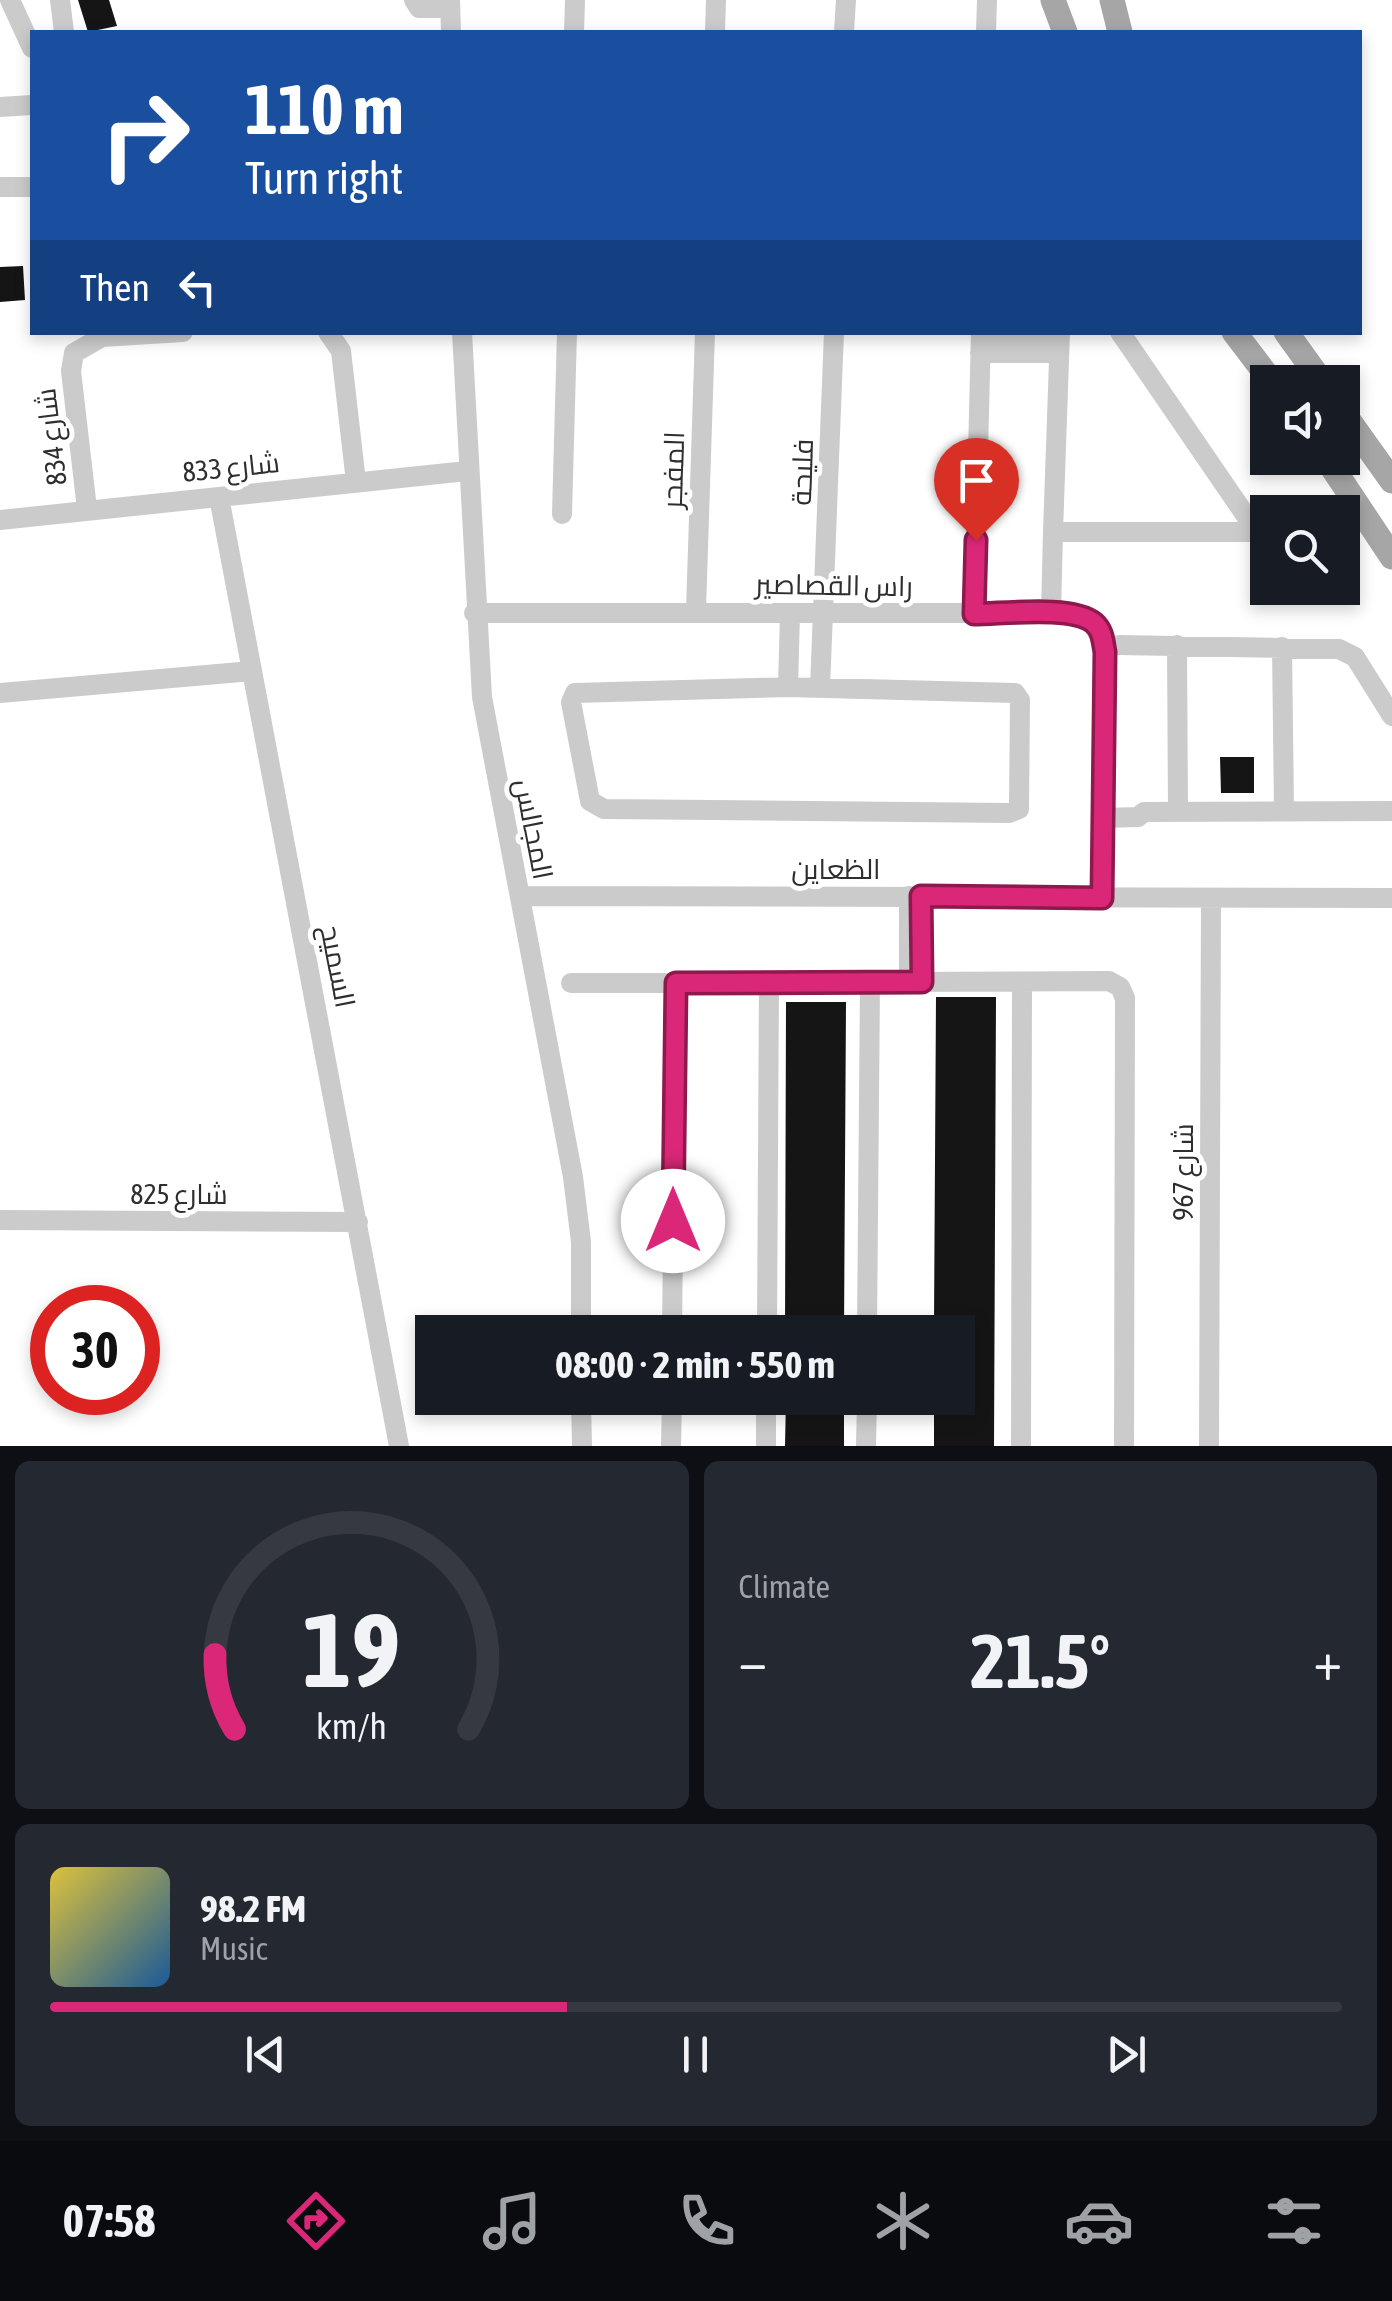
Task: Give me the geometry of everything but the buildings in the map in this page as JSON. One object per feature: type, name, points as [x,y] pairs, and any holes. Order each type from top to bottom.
[{"type":"main road","points":[[1053,0],[1064,30]]},
{"type":"main road","points":[[1112,0],[1120,30]]},
{"type":"main road","points":[[1236,335],[1259,365]]},
{"type":"main road","points":[[1288,335],[1310,365]]},
{"type":"main road","points":[[1360,435],[1392,481]]},
{"type":"main road","points":[[1337,475],[1392,557]]},
{"type":"street","points":[[10,0],[30,41]]},
{"type":"street","points":[[60,0],[62,30]]},
{"type":"street","points":[[414,0],[419,8],[450,4],[451,30]]},
{"type":"street","points":[[574,30],[575,0]]},
{"type":"street","points":[[715,30],[716,0]]},
{"type":"street","points":[[844,30],[846,0]]},
{"type":"street","points":[[986,0],[986,30]]},
{"type":"street","points":[[0,107],[30,105]]},
{"type":"street","points":[[0,187],[30,187]]},
{"type":"street","name":"شارع 834","points":[[87,509],[71,370],[74,353],[102,337],[134,335]]},
{"type":"street","points":[[330,335],[341,351],[356,482]]},
{"type":"street","name":"المجالس","points":[[462,335],[474,613],[487,728],[579,1215],[582,1315]]},
{"type":"street","points":[[562,514],[567,335]]},
{"type":"street","name":"المفجر","points":[[696,610],[705,335]]},
{"type":"street","name":"فليحة","points":[[820,688],[834,335]]},
{"type":"street","points":[[1122,335],[1250,519]]},
{"type":"street","points":[[974,614],[981,340],[1059,340],[1051,614]]},
{"type":"street","points":[[1360,435],[1392,468]]},
{"type":"street","name":"شارع 833","points":[[0,520],[467,471]]},
{"type":"street","name":"السميح","points":[[218,496],[399,1446]]},
{"type":"street","points":[[1052,532],[1250,536]]},
{"type":"street","name":"راس القصاصير","points":[[474,613],[696,610],[1084,617],[1101,632],[1105,652],[1102,898]]},
{"type":"street","points":[[788,687],[790,613]]},
{"type":"street","points":[[1120,644],[1282,646],[1348,652],[1392,716]]},
{"type":"street","points":[[1176,645],[1178,812]]},
{"type":"street","points":[[1282,646],[1284,811]]},
{"type":"street","points":[[0,692],[252,671]]},
{"type":"street","points":[[820,688],[1015,692],[1020,700],[1019,808],[1009,812],[604,809],[590,801],[571,702],[574,693],[820,688]]},
{"type":"street","points":[[1102,812],[1138,817],[1144,812],[1392,811]]},
{"type":"street","name":"الظعاين","points":[[520,896],[1392,898]]},
{"type":"street","points":[[915,896],[916,982]]},
{"type":"street","name":"شارع 967","points":[[1209,1446],[1212,898]]},
{"type":"street","points":[[766,1315],[769,981]]},
{"type":"street","points":[[571,983],[1109,981],[1120,987],[1125,998],[1124,1446]]},
{"type":"street","points":[[867,1315],[870,982]]},
{"type":"street","points":[[1020,1446],[1022,982]]},
{"type":"street","points":[[672,1315],[676,983]]},
{"type":"street","name":"شارع 825","points":[[0,1220],[358,1222]]},
{"type":"street","points":[[582,1415],[582,1446]]},
{"type":"street","points":[[671,1446],[672,1415]]},
{"type":"street","points":[[766,1415],[766,1446]]},
{"type":"street","points":[[866,1446],[867,1415]]},
{"type":"route","points":[[673,1221],[676,983],[922,982],[921,896],[1102,898],[1105,652],[1101,632],[1094,622],[1067,613],[974,614],[976,540]]}]
